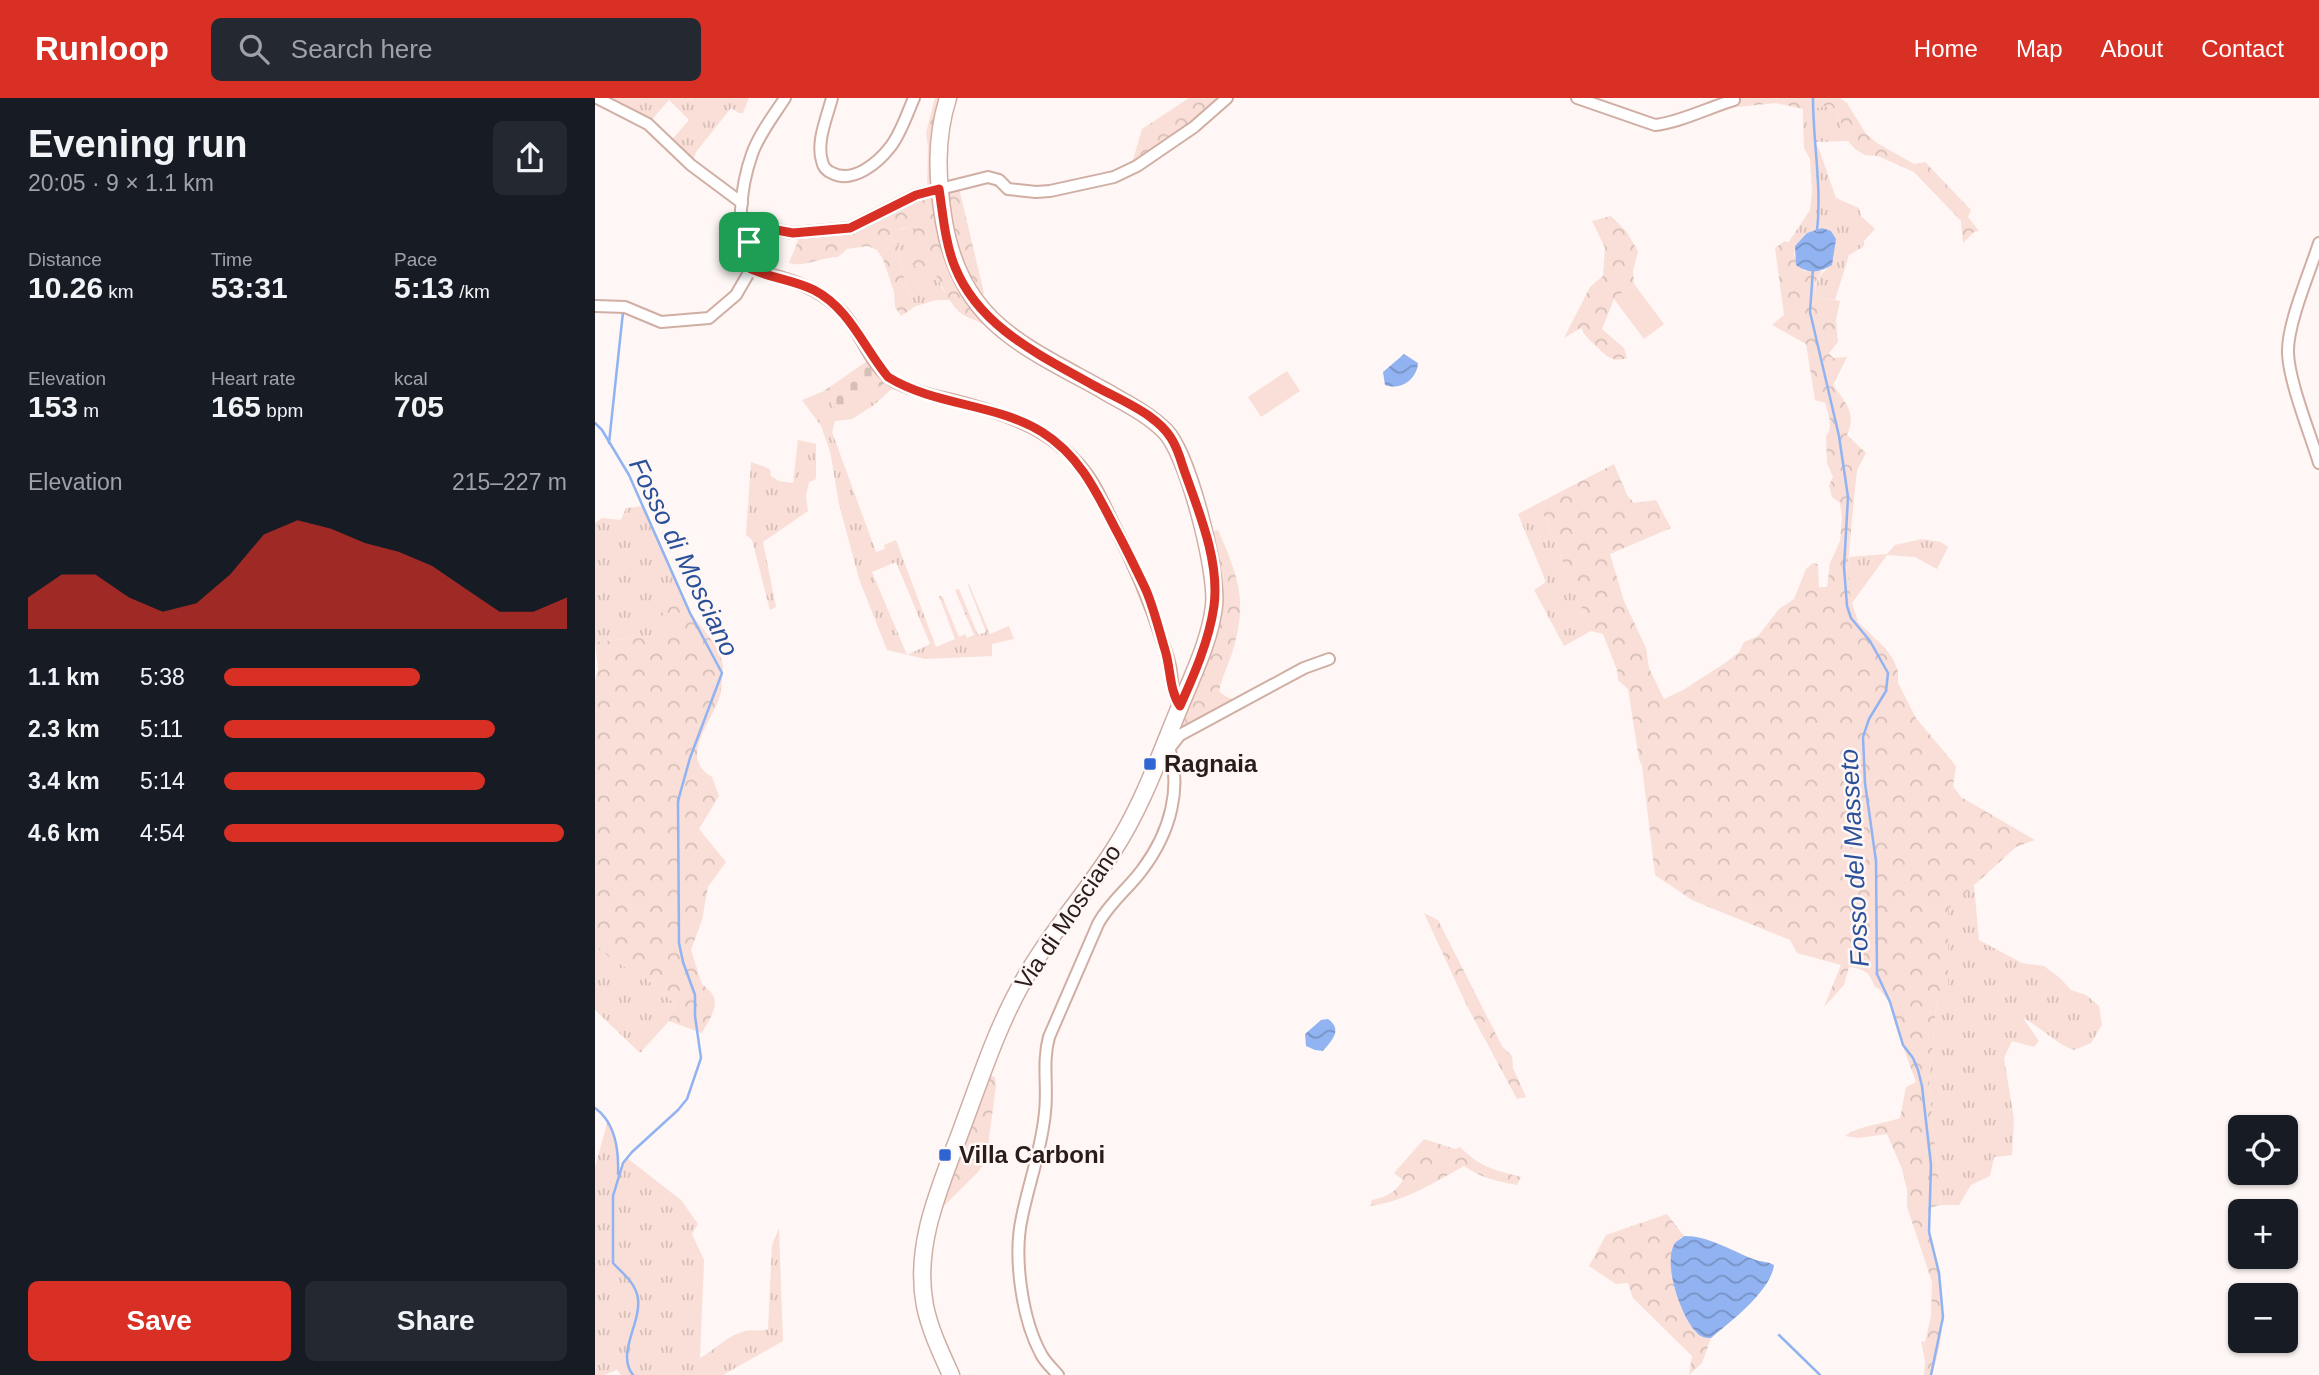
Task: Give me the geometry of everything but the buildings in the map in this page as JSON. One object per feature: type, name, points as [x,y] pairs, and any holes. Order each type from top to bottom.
[{"type":"main road","name":"Via di Mosciano","points":[[948,98],[940,123],[939,189],[955,267],[973,300],[985,315],[1024,346],[1148,416],[1167,432],[1178,451],[1193,493],[1212,561],[1214,580],[1214,606],[1206,642],[1180,706],[1168,746],[1113,852],[1048,941],[1021,985],[1002,1024],[939,1189],[927,1228],[922,1280],[930,1325],[951,1375]]},
{"type":"street","points":[[597,98],[648,124],[691,165],[742,203]]},
{"type":"street","points":[[785,98],[752,153],[740,228],[748,266],[816,291],[841,310],[879,366],[888,377],[898,383],[1023,422],[1060,445],[1078,462],[1092,482],[1146,592],[1170,666],[1175,699],[1180,706]]},
{"type":"street","points":[[832,98],[821,145],[822,163],[828,172],[840,177],[858,174],[879,160],[892,144],[914,98]]},
{"type":"street","points":[[743,252],[753,232],[760,227],[793,233],[850,228],[916,195],[988,177],[999,180],[1008,188],[1051,191],[1114,177],[1137,166],[1194,127],[1227,98]]},
{"type":"street","points":[[1577,98],[1655,125],[1734,100]]},
{"type":"street","points":[[2319,243],[2291,330],[2288,352],[2319,463]]},
{"type":"street","points":[[595,306],[625,307],[661,323],[709,318],[736,295],[751,269]]},
{"type":"street","points":[[1168,746],[1180,735],[1283,678],[1329,659]]},
{"type":"street","name":"Via di Mosciano","points":[[1058,1375],[1043,1357],[1025,1313],[1018,1251],[1021,1220],[1045,1111],[1045,1051],[1097,924],[1107,908],[1143,869],[1164,836],[1172,813],[1175,771],[1168,746]]},
{"type":"green space","points":[[597,98],[749,98],[743,113],[731,108],[696,152],[691,165],[668,144],[689,120],[669,100],[648,124]]},
{"type":"green space","points":[[935,98],[948,98],[939,188],[958,184],[984,293],[977,305],[992,321],[986,326],[957,309],[930,268],[918,270],[914,265],[909,250],[916,229],[913,228],[902,228],[889,236],[898,245],[905,284],[916,306],[901,316],[895,307],[894,292],[883,259],[877,250],[868,246],[847,249],[838,257],[800,264],[789,263],[801,233],[850,228],[927,192],[926,133]]},
{"type":"green space","points":[[1189,98],[1227,98],[1130,170],[1142,129]]},
{"type":"green space","points":[[1741,98],[1840,98],[1847,103],[1866,134],[1877,143],[1914,164],[1925,162],[1971,210],[1968,217],[1979,231],[1974,232],[1963,243],[1961,221],[1914,172],[1855,149],[1848,141],[1848,129],[1843,130],[1839,115],[1832,106],[1818,107],[1803,120],[1803,109],[1776,103],[1727,108],[1717,104]]},
{"type":"green space","points":[[1832,106],[1839,115],[1843,129],[1848,129],[1848,141],[1814,142],[1836,198],[1859,208],[1861,216],[1875,229],[1864,241],[1863,247],[1849,255],[1835,300],[1816,297],[1819,277],[1834,256],[1823,228],[1807,233],[1795,246],[1788,243],[1810,210],[1810,159],[1804,148],[1803,120],[1818,107]]},
{"type":"green space","points":[[1611,216],[1626,231],[1638,251],[1633,271],[1634,284],[1614,299],[1602,329],[1624,348],[1627,358],[1617,360],[1603,353],[1581,328],[1564,338],[1590,287],[1603,276],[1605,248],[1592,221]]},
{"type":"green space","points":[[911,227],[917,229],[913,236],[951,300],[936,300],[916,306],[909,295],[898,245],[889,236],[894,231]]},
{"type":"green space","points":[[1785,241],[1795,246],[1794,256],[1804,271],[1822,271],[1815,283],[1816,297],[1840,301],[1836,320],[1838,342],[1829,353],[1833,358],[1847,357],[1833,385],[1849,409],[1851,421],[1847,435],[1866,453],[1857,470],[1847,575],[1858,622],[1893,659],[1898,671],[1898,683],[1916,718],[1956,766],[1953,786],[1961,797],[2035,840],[2016,847],[1948,909],[1948,994],[1937,997],[1929,1085],[1941,1205],[1929,1208],[1929,1225],[1939,1272],[1943,1311],[1939,1350],[1931,1375],[1924,1375],[1925,1361],[1921,1341],[1925,1342],[1931,1316],[1932,1282],[1907,1207],[1907,1190],[1902,1169],[1887,1134],[1858,1138],[1845,1136],[1863,1127],[1900,1118],[1906,1087],[1916,1082],[1890,1002],[1874,986],[1866,972],[1849,967],[1844,985],[1824,1007],[1841,965],[1797,953],[1790,940],[1692,900],[1655,875],[1642,766],[1628,689],[1618,680],[1617,670],[1603,634],[1591,631],[1539,503],[1614,464],[1627,495],[1634,503],[1656,500],[1671,528],[1610,554],[1624,601],[1646,648],[1649,668],[1664,699],[1725,663],[1739,652],[1744,642],[1758,636],[1779,609],[1794,599],[1806,569],[1813,563],[1818,564],[1819,587],[1827,587],[1830,563],[1840,541],[1842,517],[1840,503],[1832,497],[1829,486],[1833,477],[1827,463],[1826,436],[1830,428],[1829,415],[1825,403],[1815,400],[1806,344],[1772,325],[1784,315],[1775,248]]},
{"type":"green space","points":[[1634,284],[1664,324],[1644,339],[1614,299]]},
{"type":"green space","points":[[870,359],[886,382],[839,414],[824,391]]},
{"type":"green space","points":[[1287,371],[1300,391],[1261,417],[1248,397]]},
{"type":"green space","points":[[886,382],[898,383],[874,405],[852,419],[835,421],[832,432],[876,552],[896,540],[936,647],[955,639],[939,596],[942,596],[959,637],[965,634],[967,638],[974,635],[955,590],[959,589],[978,635],[986,632],[969,584],[990,634],[1009,626],[1014,639],[992,644],[992,656],[925,659],[907,655],[887,650],[859,579],[839,504],[830,451],[821,426],[802,400],[824,391],[839,413]],"holes":[[[896,562],[930,644],[907,655],[872,572]]]},
{"type":"green space","points":[[798,440],[816,444],[816,479],[809,482],[806,496],[808,511],[763,542],[776,607],[770,610],[752,540],[746,535],[751,462],[770,469],[771,476],[779,481],[793,483]]},
{"type":"green space","points":[[1539,503],[1591,631],[1564,646],[1534,590],[1546,582],[1518,514]]},
{"type":"green space","points":[[644,506],[682,594],[663,616],[666,635],[595,642],[595,523],[602,518],[621,520],[626,508]]},
{"type":"green space","points":[[1218,530],[1231,561],[1240,602],[1237,632],[1219,691],[1240,702],[1175,741],[1214,606],[1204,533]]},
{"type":"green space","points":[[1922,539],[1941,542],[1948,547],[1937,569],[1915,557],[1887,555],[1852,603],[1847,575],[1849,557],[1887,554],[1895,545]]},
{"type":"green space","points":[[682,594],[690,612],[716,647],[723,669],[720,696],[697,750],[702,769],[712,777],[719,796],[699,829],[726,862],[708,887],[702,920],[691,950],[702,984],[714,997],[715,1006],[702,1033],[669,1021],[674,1003],[643,976],[612,960],[595,944],[595,681],[598,669],[595,642],[665,635],[662,616]]},
{"type":"green space","points":[[1974,885],[1979,940],[2022,963],[2044,966],[2071,990],[2086,995],[2099,1006],[2102,1025],[2091,1043],[2074,1050],[2023,1018],[2039,1041],[2034,1047],[2012,1041],[2004,1058],[2014,1119],[2012,1155],[1994,1157],[1990,1176],[1971,1185],[1959,1205],[1941,1205],[1929,1085],[1937,997],[1948,993],[1948,909]]},
{"type":"green space","points":[[1424,913],[1438,920],[1502,1046],[1512,1056],[1513,1068],[1526,1097],[1517,1099],[1467,1006]]},
{"type":"green space","points":[[595,944],[612,960],[643,976],[674,1003],[669,1021],[640,1053],[595,1010]]},
{"type":"green space","points":[[983,1073],[995,1077],[996,1086],[986,1160],[979,1171],[929,1221]]},
{"type":"green space","points":[[608,1120],[615,1139],[619,1173],[627,1158],[681,1200],[698,1224],[692,1234],[704,1260],[700,1358],[739,1333],[768,1329],[772,1245],[779,1228],[783,1341],[723,1375],[621,1375],[617,1370],[595,1375],[595,1167]]},
{"type":"green space","points":[[1424,1139],[1455,1149],[1460,1147],[1488,1167],[1521,1177],[1517,1185],[1489,1178],[1464,1166],[1407,1196],[1370,1206],[1372,1200],[1390,1194],[1397,1188],[1403,1180],[1394,1173]]},
{"type":"green space","points":[[1667,1214],[1684,1236],[1676,1242],[1674,1287],[1695,1332],[1711,1338],[1702,1363],[1689,1375],[1692,1356],[1633,1298],[1628,1283],[1616,1284],[1589,1266],[1606,1235]]},
{"type":"water","points":[[1822,228],[1831,231],[1836,239],[1832,265],[1814,271],[1800,268],[1796,265],[1795,246],[1807,233]]},
{"type":"water","points":[[1404,354],[1418,363],[1415,374],[1402,385],[1385,385],[1383,372]]},
{"type":"water","points":[[1328,1019],[1335,1027],[1335,1035],[1330,1043],[1323,1051],[1306,1046],[1305,1034],[1321,1020]]},
{"type":"water","points":[[1684,1236],[1711,1241],[1774,1265],[1766,1285],[1758,1295],[1711,1338],[1699,1335],[1690,1324],[1675,1289],[1672,1252],[1675,1243]]},
{"type":"waterway","name":"Fosso del Masseto","points":[[1813,98],[1817,231]]},
{"type":"waterway","name":"Fosso del Masseto","points":[[1813,269],[1810,312],[1839,436],[1848,497],[1844,567],[1847,606],[1851,618],[1870,641],[1888,673],[1886,691],[1869,719],[1863,737],[1865,783],[1876,861],[1877,974],[1890,1002],[1903,1045],[1918,1070],[1931,1165],[1929,1232],[1939,1273],[1943,1317],[1931,1375]]},
{"type":"waterway","points":[[609,443],[623,312]]},
{"type":"waterway","name":"Fosso di Mosciano","points":[[595,423],[629,475],[690,613],[722,673],[690,758],[678,801],[679,943],[695,995],[701,1058],[687,1099],[623,1163],[613,1196],[613,1263],[632,1283],[638,1299],[627,1357],[633,1375]]},
{"type":"waterway","points":[[595,1108],[612,1129],[618,1156],[618,1174]]},
{"type":"waterway","points":[[1779,1335],[1820,1375]]},
{"type":"place","name":"Ragnaia","points":[[1150,764]]},
{"type":"place","name":"Villa Carboni","points":[[945,1155]]},
{"type":"route","points":[[939,189],[955,267],[973,300],[985,315],[1024,346],[1148,416],[1167,432],[1178,451],[1193,493],[1212,561],[1214,580],[1214,606],[1206,642],[1180,706],[1175,699],[1170,666],[1146,592],[1092,482],[1078,462],[1060,445],[1023,422],[994,411],[932,395],[888,377],[841,310],[816,291],[785,278],[751,269],[743,252],[749,242],[753,232],[760,227],[793,233],[850,228],[916,195],[939,189]]}]
